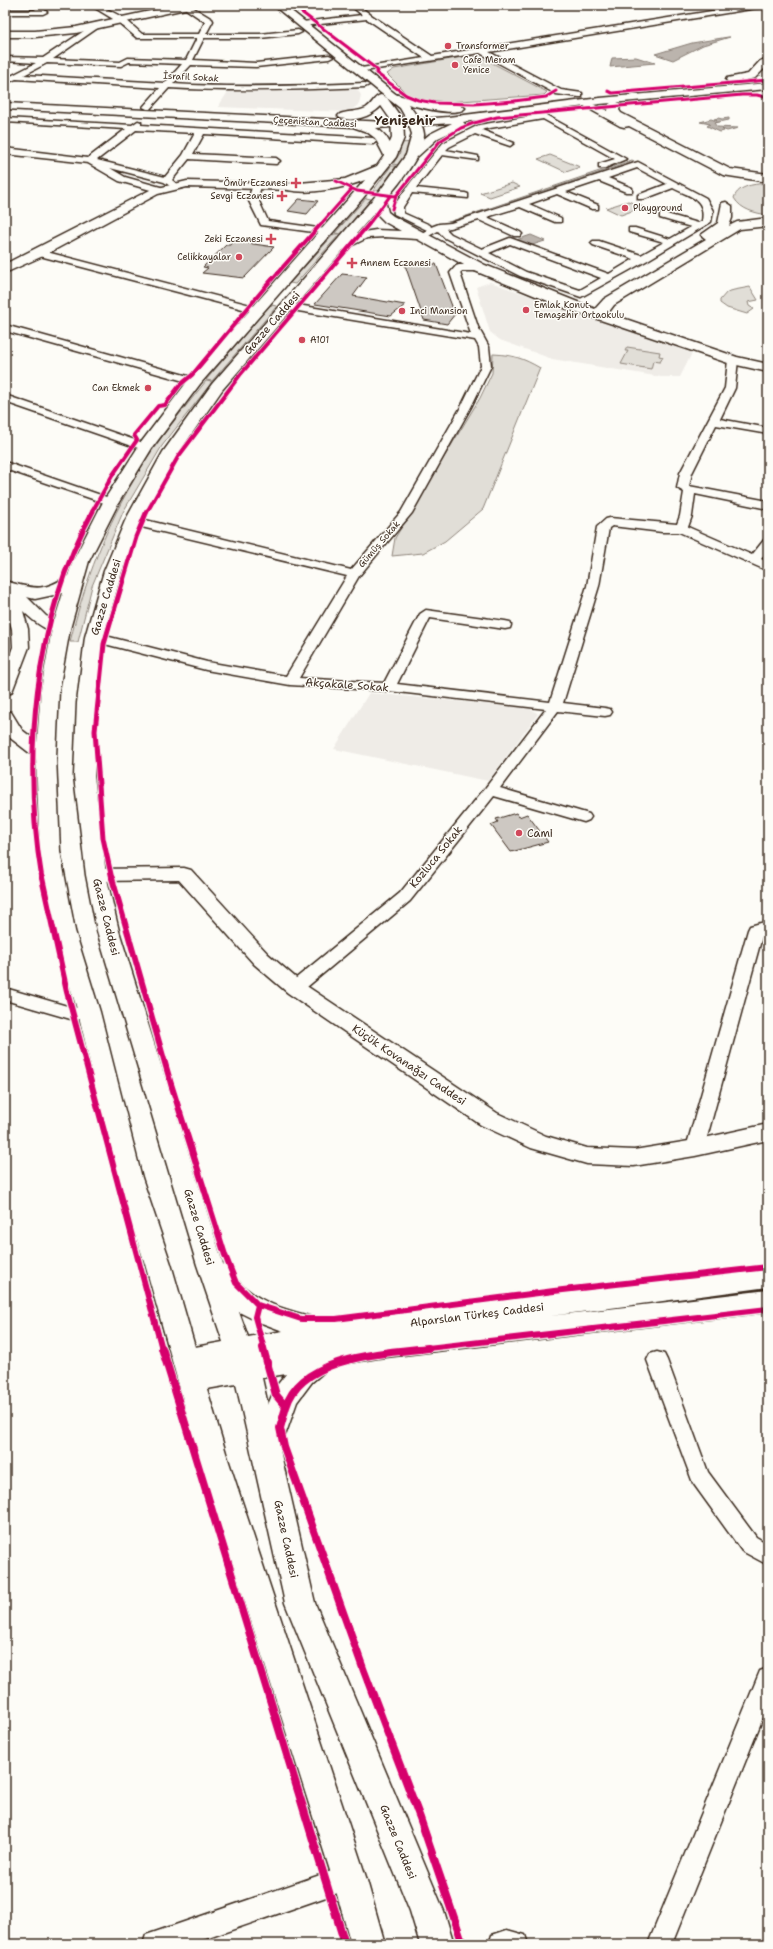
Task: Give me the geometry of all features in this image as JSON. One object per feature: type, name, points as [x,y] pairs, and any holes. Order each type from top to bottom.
[{"type":"main road","points":[[273,7],[362,79],[405,121]]},
{"type":"main road","points":[[300,28],[329,58],[394,98],[404,106],[405,121]]},
{"type":"main road","points":[[555,100],[579,95],[744,78],[755,74],[760,66],[768,61]]},
{"type":"main road","points":[[768,66],[768,71]]},
{"type":"main road","name":"Çeçenistan Caddesi","points":[[405,121],[555,100],[768,82]]},
{"type":"main road","name":"Çeçenistan Caddesi","points":[[5,100],[145,110],[329,120],[405,121],[480,115],[555,100],[768,86]]},
{"type":"main road","points":[[555,100],[590,106],[746,92],[768,93]]},
{"type":"main road","points":[[329,120],[364,113],[378,105],[381,98]]},
{"type":"main road","points":[[394,98],[414,104],[440,108],[503,107]]},
{"type":"main road","points":[[615,104],[613,110],[618,115],[714,166],[727,172],[768,179]]},
{"type":"main road","name":"Çeçenistan Caddesi","points":[[5,106],[145,110]]},
{"type":"main road","points":[[590,106],[706,168],[718,176],[725,186],[722,199],[735,211],[768,221]]},
{"type":"main road","points":[[292,187],[345,183],[368,176],[441,132],[480,115]]},
{"type":"main road","points":[[329,120],[372,130],[380,135],[394,159]]},
{"type":"main road","name":"Gazze Caddesi","points":[[405,121],[398,138],[394,159],[379,200],[217,387],[172,452],[133,521],[113,571],[94,637],[86,704],[84,776],[96,875],[108,931],[210,1266],[242,1361],[266,1450],[300,1603],[427,1911],[437,1944]]},
{"type":"main road","name":"Gazze Caddesi","points":[[368,1944],[349,1877],[212,1453],[158,1264],[130,1178],[88,1012],[64,932],[50,851],[46,757],[50,690],[61,629],[81,561],[111,502],[145,447],[195,381],[325,232],[394,159]]},
{"type":"main road","points":[[725,186],[742,182],[768,179]]},
{"type":"main road","points":[[292,187],[319,189],[339,194],[346,199],[348,208]]},
{"type":"main road","points":[[379,200],[382,213],[396,224]]},
{"type":"main road","points":[[570,305],[600,298],[721,227],[735,211]]},
{"type":"main road","points":[[600,316],[602,309],[609,302],[737,226],[768,221]]},
{"type":"main road","points":[[383,234],[377,231],[375,227],[381,224],[396,224],[419,231],[480,268],[570,305],[733,360],[768,368]]},
{"type":"main road","points":[[332,254],[354,238],[366,234],[419,231]]},
{"type":"main road","points":[[6,586],[23,593],[45,594],[62,588],[75,579]]},
{"type":"main road","points":[[210,1266],[237,1297],[252,1307],[292,1323],[328,1344],[285,1396],[266,1450]]},
{"type":"main road","name":"Alparslan Türkeş Caddesi","points":[[189,1371],[328,1344],[768,1277]]},
{"type":"main road","name":"Alparslan Türkeş Caddesi","points":[[328,1344],[385,1346],[768,1301]]},
{"type":"street","points":[[5,12],[43,12],[35,5]]},
{"type":"street","points":[[94,5],[120,20],[140,36],[260,36],[368,16]]},
{"type":"street","points":[[5,34],[35,34],[76,30],[187,5],[209,21],[188,63],[145,110],[136,127],[90,161]]},
{"type":"street","points":[[354,5],[431,59]]},
{"type":"street","name":"İsrafil Sokak","points":[[16,77],[168,86],[279,89],[362,79],[431,59],[763,5]]},
{"type":"street","points":[[5,82],[43,62],[96,25]]},
{"type":"street","points":[[482,51],[555,100]]},
{"type":"street","points":[[5,59],[43,62],[121,64],[128,60],[256,65],[329,58]]},
{"type":"street","points":[[544,116],[622,159],[557,191],[520,198],[419,231],[399,214],[398,207],[446,145],[475,131],[490,126],[544,116]]},
{"type":"street","points":[[5,120],[373,141]]},
{"type":"street","points":[[5,127],[15,120]]},
{"type":"street","points":[[475,131],[512,139],[490,126]]},
{"type":"street","points":[[5,269],[168,186],[201,131]]},
{"type":"street","points":[[5,151],[90,161],[122,179],[168,186],[187,184],[292,187]]},
{"type":"street","points":[[440,152],[475,158]]},
{"type":"street","points":[[187,156],[276,161]]},
{"type":"street","points":[[434,160],[467,164]]},
{"type":"street","points":[[439,227],[448,236],[523,274],[581,294],[706,222],[708,211],[703,200],[638,165],[597,172]]},
{"type":"street","points":[[597,172],[629,190]]},
{"type":"street","points":[[641,197],[674,184]]},
{"type":"street","points":[[257,185],[253,198],[264,223],[325,232]]},
{"type":"street","points":[[412,187],[466,192]]},
{"type":"street","points":[[557,191],[595,207]]},
{"type":"street","points":[[419,231],[452,226],[479,217],[520,198]]},
{"type":"street","points":[[520,198],[558,220]]},
{"type":"street","points":[[663,216],[700,226]]},
{"type":"street","points":[[479,217],[517,234]]},
{"type":"street","points":[[632,230],[672,242]]},
{"type":"street","points":[[481,253],[510,241],[610,278]]},
{"type":"street","points":[[596,243],[643,259]]},
{"type":"street","points":[[39,253],[258,310]]},
{"type":"street","name":"Gümüş Sokak","points":[[290,681],[354,574],[406,513],[466,407],[486,366],[486,352],[473,327],[455,273],[458,268],[480,268]]},
{"type":"street","points":[[286,306],[480,338]]},
{"type":"street","points":[[5,328],[195,381]]},
{"type":"street","points":[[733,360],[730,388],[686,473],[683,488],[768,505]]},
{"type":"street","points":[[5,398],[145,447]]},
{"type":"street","points":[[714,421],[768,431]]},
{"type":"street","points":[[5,465],[111,502]]},
{"type":"street","points":[[690,489],[686,516],[681,528],[768,567]]},
{"type":"street","points":[[133,521],[354,574]]},
{"type":"street","name":"Kozluca Sokak","points":[[295,988],[405,896],[491,790],[555,706],[593,586],[603,527],[610,522],[662,528],[681,528]]},
{"type":"street","points":[[754,560],[768,543]]},
{"type":"street","points":[[6,586],[40,619],[61,629]]},
{"type":"street","points":[[5,689],[21,647],[20,629],[6,586]]},
{"type":"street","points":[[389,687],[426,614],[505,625]]},
{"type":"street","name":"Akçakale Sokak","points":[[94,637],[206,666],[290,681],[389,687],[605,712]]},
{"type":"street","points":[[5,716],[15,733],[46,757]]},
{"type":"street","points":[[491,790],[584,817]]},
{"type":"street","name":"Küçük Kovanağzı Caddesi","points":[[96,875],[184,874],[261,959],[295,988],[489,1119],[539,1142],[587,1156],[634,1158],[695,1148],[768,1132]]},
{"type":"street","points":[[695,1148],[756,930],[768,926]]},
{"type":"street","points":[[5,994],[74,1014],[88,1012]]},
{"type":"street","points":[[657,1360],[700,1477],[749,1544],[768,1555]]},
{"type":"street","points":[[660,1944],[743,1737],[768,1679]]},
{"type":"street","points":[[155,1944],[349,1877]]},
{"type":"street","points":[[501,1944],[507,1942],[516,1944]]},
{"type":"shaded area","points":[[730,37],[703,45],[673,60],[655,54],[692,43]]},
{"type":"shaded area","points":[[468,56],[481,57],[547,92],[544,95],[447,102],[427,100],[409,96],[387,74],[394,69]]},
{"type":"shaded area","points":[[636,57],[655,63],[610,67],[612,58]]},
{"type":"shaded area","points":[[356,88],[361,95],[359,104],[349,112],[218,107],[229,90]]},
{"type":"shaded area","points":[[729,118],[729,120],[714,123],[717,127],[738,128],[727,131],[722,129],[724,131],[720,132],[707,126],[710,124],[700,122],[711,119],[717,121],[714,119]]},
{"type":"shaded area","points":[[416,142],[398,165],[393,164],[400,153],[399,143]]},
{"type":"shaded area","points":[[550,155],[580,167],[566,172],[538,159]]},
{"type":"shaded area","points":[[632,160],[634,161],[437,226]]},
{"type":"shaded area","points":[[391,166],[396,166],[379,191],[373,191]]},
{"type":"shaded area","points":[[512,183],[520,187],[490,197],[480,193]]},
{"type":"shaded area","points":[[768,183],[768,215],[753,212],[744,208],[734,198],[739,190],[743,188]]},
{"type":"shaded area","points":[[366,198],[371,199],[341,234],[335,233]]},
{"type":"shaded area","name":"Playground","points":[[628,201],[643,207],[621,215],[606,208]]},
{"type":"shaded area","points":[[334,234],[340,234],[295,284],[290,283]]},
{"type":"shaded area","points":[[531,235],[545,241],[529,246],[516,240]]},
{"type":"shaded area","name":"Emlak Konut Temaşehir Ortaokulu","points":[[490,282],[692,353],[680,377],[661,377],[552,359],[500,340],[490,332],[476,287]]},
{"type":"shaded area","points":[[750,287],[758,300],[748,302],[749,306],[754,309],[747,314],[727,308],[720,303],[720,300],[727,292]]},
{"type":"shaded area","points":[[270,305],[277,306],[212,381],[206,380]]},
{"type":"shaded area","points":[[627,347],[660,352],[659,356],[663,357],[660,362],[653,361],[651,369],[621,364],[628,351],[625,351]]},
{"type":"shaded area","points":[[493,354],[518,358],[540,368],[483,509],[445,541],[423,553],[392,556],[395,538],[480,398],[492,373]]},
{"type":"shaded area","points":[[206,381],[212,382],[162,446],[123,512],[92,586],[78,642],[70,642],[82,597],[116,512],[154,448]]},
{"type":"shaded area","points":[[369,693],[530,708],[538,714],[488,781],[334,749]]},
{"type":"building","points":[[299,199],[318,201],[307,214],[288,211]]},
{"type":"building","name":"Celikkayalar","points":[[233,241],[274,247],[244,278],[202,273],[208,268],[203,267],[226,245],[230,245]]},
{"type":"building","name":"Inci Mansion","points":[[436,264],[455,314],[447,324],[424,320],[405,265]]},
{"type":"building","points":[[342,274],[367,277],[353,296],[405,305],[391,316],[315,304]]},
{"type":"building","name":"Cami","points":[[516,813],[519,817],[527,814],[548,842],[511,852],[491,825],[498,822],[496,819]]},
{"type":"cycle path","points":[[292,5],[375,68],[378,71],[376,73],[394,87],[406,95],[418,100],[435,103],[474,104],[546,97],[556,91]]},
{"type":"cycle path","points":[[608,91],[612,93],[768,80]]},
{"type":"cycle path","points":[[392,209],[396,196],[440,141],[461,128],[474,123],[497,117],[574,109],[742,95],[757,95],[768,98]]},
{"type":"cycle path","points":[[336,181],[357,191],[395,196]]},
{"type":"cycle path","points":[[345,1944],[333,1901],[236,1592],[161,1344],[138,1261],[56,948],[39,860],[34,815],[32,770],[33,726],[38,682],[46,639],[58,596],[73,555],[91,515],[112,476],[137,440],[134,435],[158,406],[165,405],[180,385],[192,375],[266,286],[351,190]]},
{"type":"cycle path","points":[[390,196],[375,217],[240,375],[178,457],[147,512],[136,537],[104,644],[95,731],[103,838],[111,875],[171,1084],[225,1255],[236,1283],[258,1305],[255,1317],[276,1395],[286,1407],[280,1428],[284,1447],[364,1671],[420,1818],[463,1944]]},
{"type":"cycle path","points":[[258,1305],[301,1319],[336,1319],[554,1291],[768,1267]]},
{"type":"cycle path","points":[[286,1407],[295,1391],[305,1380],[329,1365],[343,1361],[401,1351],[768,1309]]},
{"type":"place","name":"Transformer","points":[[448,46]]},
{"type":"place","name":"Cafe Meram Yenice","points":[[455,65]]},
{"type":"place","name":"Ömür Eczanesi","points":[[296,183]]},
{"type":"place","name":"Sevgi Eczanesi","points":[[282,196]]},
{"type":"place","name":"Playground","points":[[625,208]]},
{"type":"place","name":"Zeki Eczanesi","points":[[271,239]]},
{"type":"place","name":"Celikkayalar","points":[[239,257]]},
{"type":"place","name":"Annem Eczanesi","points":[[352,263]]},
{"type":"place","name":"Emlak Konut Temaşehir Ortaokulu","points":[[526,310]]},
{"type":"place","name":"Inci Mansion","points":[[402,311]]},
{"type":"place","name":"A101","points":[[302,340]]},
{"type":"place","name":"Can Ekmek","points":[[148,388]]},
{"type":"place","name":"Cami","points":[[519,833]]},
{"type":"district","name":"Yenişehir","points":[[405,120]]}]
